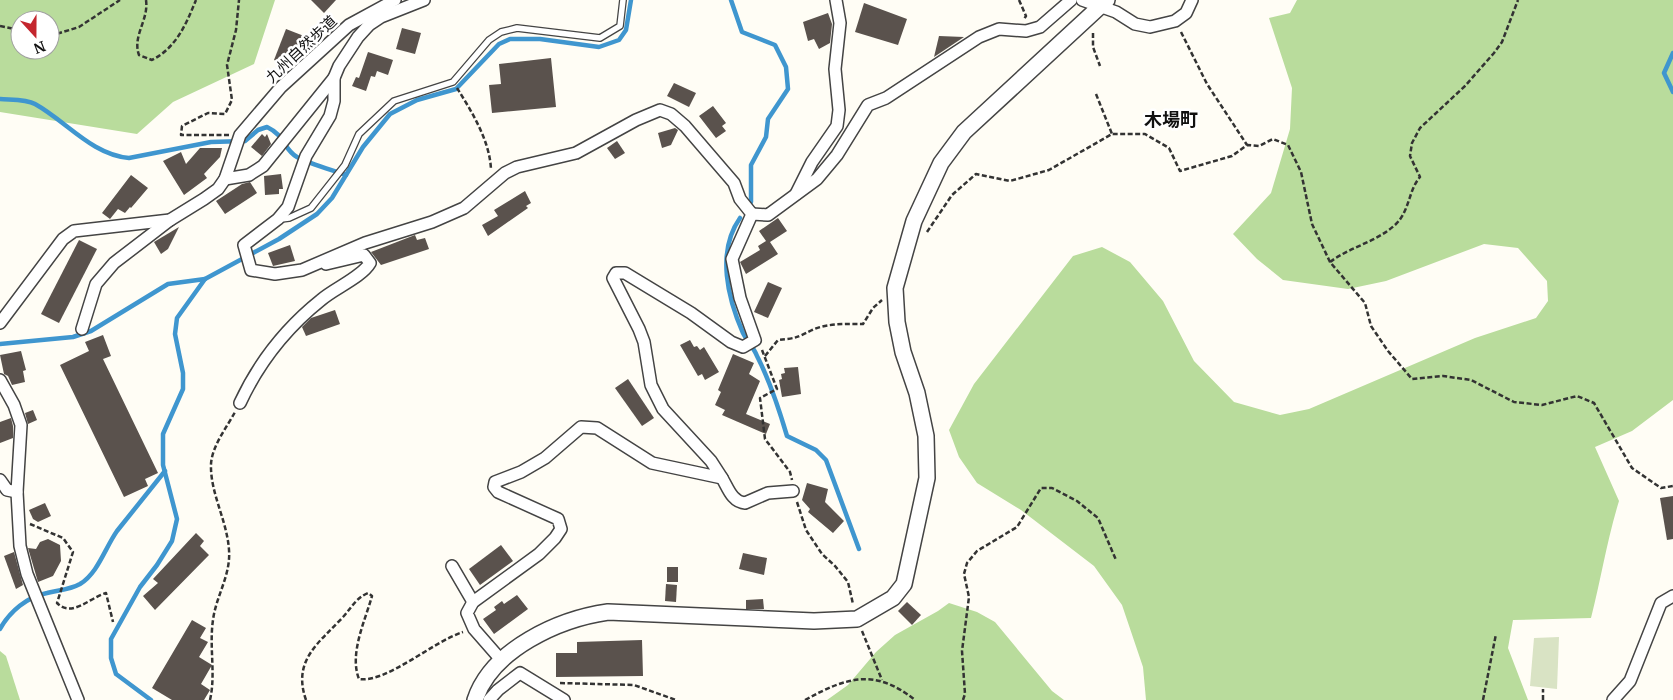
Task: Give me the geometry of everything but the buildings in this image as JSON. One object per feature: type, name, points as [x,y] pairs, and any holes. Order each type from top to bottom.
[{"type":"street","name":"九州自然歩道","points":[[240,135],[281,88],[349,25],[395,0]]},
{"type":"street","points":[[225,179],[255,173],[334,78],[347,52],[369,25],[394,11],[424,0]]},
{"type":"street","points":[[794,198],[812,162],[836,126],[839,110],[835,69],[840,23],[836,0]]},
{"type":"street","points":[[302,270],[356,247],[432,222],[464,208],[505,174],[517,167],[576,153],[636,120],[660,110],[671,114],[685,126],[734,183],[740,199],[752,214],[768,215],[794,198],[817,179],[837,155],[868,105],[886,98],[979,37],[999,29],[1026,32],[1040,28],[1071,0]]},
{"type":"street","points":[[1082,0],[1104,3],[1135,24],[1150,27],[1175,21],[1186,13],[1192,0]]},
{"type":"street","points":[[475,700],[479,687],[502,661],[541,632],[566,622],[608,612],[814,621],[857,619],[893,598],[904,584],[927,478],[926,436],[917,393],[903,352],[897,322],[895,288],[914,221],[947,155],[964,132],[1104,3]]},
{"type":"street","points":[[240,403],[252,377],[267,355],[294,324],[321,299],[348,282],[370,263],[364,255],[302,270],[275,274],[251,270],[244,245],[278,219],[288,207],[306,156],[330,116],[334,101],[334,78]]},
{"type":"street","points":[[82,329],[96,284],[114,263],[170,220],[218,189],[225,179],[240,135]]},
{"type":"street","points":[[752,214],[732,259],[740,298],[754,340],[743,347],[731,342],[691,313],[625,273],[613,275],[614,284],[632,314],[644,342],[651,385],[663,409],[711,461],[736,500],[745,504],[777,491],[793,491]]},
{"type":"street","points":[[0,323],[16,299],[63,239],[74,231],[170,220]]},
{"type":"street","points":[[0,303],[16,299]]},
{"type":"street","points":[[0,380],[21,425],[17,492],[20,546],[28,574],[78,700]]},
{"type":"street","points":[[502,661],[474,629],[467,613],[473,602],[539,554],[556,538],[561,529],[558,519],[498,492],[494,487],[495,482],[521,472],[545,458],[581,427],[596,428],[652,463],[722,478]]},
{"type":"street","points":[[0,480],[7,490],[17,492]]},
{"type":"street","points":[[452,566],[473,602]]},
{"type":"street","points":[[1613,700],[1630,681],[1661,602],[1673,596]]},
{"type":"street","points":[[489,700],[520,673],[564,700]]},
{"type":"lane","points":[[278,219],[289,218],[310,208],[345,165],[359,134],[394,102],[453,82],[489,40],[501,32],[517,28],[600,38],[620,26],[623,0]]},
{"type":"path","points":[[60,33],[79,27],[120,0]]},
{"type":"path","points":[[146,0],[148,8],[136,45],[139,55],[152,60],[165,53],[182,33],[196,0]]},
{"type":"path","points":[[239,0],[236,30],[227,65],[232,100],[224,114],[208,113],[182,126],[181,135],[240,135]]},
{"type":"path","points":[[1013,31],[1026,16],[1018,0]]},
{"type":"path","points":[[1330,262],[1344,252],[1375,238],[1396,224],[1409,205],[1413,185],[1420,177],[1410,156],[1412,143],[1420,128],[1465,86],[1494,53],[1502,42],[1518,0]]},
{"type":"path","points":[[1175,21],[1207,84],[1247,145]]},
{"type":"path","points":[[1094,30],[1093,47],[1100,66]]},
{"type":"path","points":[[1096,94],[1112,134]]},
{"type":"path","points":[[462,96],[479,128],[490,155],[491,171],[486,177]]},
{"type":"path","points":[[925,236],[952,196],[976,174],[1010,181],[1050,170],[1112,134],[1145,134],[1169,148],[1180,171],[1232,156],[1247,145],[1259,146],[1273,139],[1288,145],[1301,172],[1312,224],[1330,262],[1364,303],[1371,326],[1412,379],[1442,376],[1471,380],[1514,402],[1542,405],[1577,396],[1594,403],[1632,468],[1661,488],[1673,486]]},
{"type":"path","points":[[765,356],[778,340],[799,338],[812,330],[840,324],[863,324],[873,308],[895,288]]},
{"type":"path","points":[[754,340],[765,356],[776,389],[760,398],[765,439],[790,472],[793,491],[806,530],[822,554],[848,582],[857,619],[882,680]]},
{"type":"path","points":[[210,700],[212,688],[213,619],[225,585],[230,551],[225,522],[214,489],[211,463],[217,445],[240,403]]},
{"type":"path","points":[[963,700],[965,694],[962,651],[970,598],[964,574],[966,563],[977,551],[1017,527],[1041,488],[1052,488],[1077,501],[1098,518],[1116,560]]},
{"type":"path","points":[[19,520],[63,538],[73,552],[58,594],[57,602],[62,608],[72,609],[106,592],[113,622]]},
{"type":"path","points":[[306,700],[301,684],[303,668],[311,652],[320,639],[360,596],[368,593],[372,596],[356,656],[355,669],[359,679],[369,680],[391,671],[445,638],[474,629]]},
{"type":"path","points":[[1482,700],[1496,634]]},
{"type":"path","points":[[805,700],[833,685],[862,678],[882,680],[901,688],[916,700]]},
{"type":"path","points":[[534,680],[577,684],[634,685],[676,700]]},
{"type":"path","points":[[1543,689],[1543,700]]},
{"type":"green space","points":[[0,0],[275,0],[254,64],[173,102],[137,134],[0,112]]},
{"type":"green space","points":[[1297,0],[1673,0],[1673,400],[1632,431],[1595,447],[1619,501],[1591,618],[1513,620],[1508,648],[1528,700],[1146,700],[1143,667],[1122,605],[1094,566],[1021,510],[977,483],[959,457],[949,430],[974,384],[1073,256],[1102,247],[1130,262],[1163,301],[1194,361],[1234,402],[1280,415],[1309,409],[1475,338],[1536,318],[1548,301],[1547,281],[1518,248],[1484,244],[1386,281],[1348,289],[1283,280],[1257,259],[1233,234],[1271,193],[1290,129],[1292,88],[1269,18],[1290,13]]},
{"type":"green space","points":[[949,603],[977,612],[995,622],[1052,691],[1064,700],[827,700],[848,685],[876,652],[895,635]]},
{"type":"green space","points":[[1559,637],[1557,689],[1530,686],[1534,638]]},
{"type":"green space","points":[[0,651],[6,656],[20,700],[0,700]]},
{"type":"waterway","points":[[151,700],[116,674],[111,658],[111,639],[140,587],[172,541],[177,519],[163,465],[163,434],[183,389],[183,373],[175,334],[177,318],[205,279],[279,239],[317,214],[332,198],[363,147],[390,114],[417,100],[456,89],[499,44],[510,39],[540,39],[599,47],[619,40],[626,30],[631,0]]},
{"type":"waterway","points":[[731,0],[742,32],[775,45],[786,67],[788,89],[768,119],[766,137],[751,165],[751,202]]},
{"type":"waterway","points":[[1673,53],[1664,73],[1673,92]]},
{"type":"waterway","points":[[0,99],[31,102],[91,144],[116,156],[129,158],[211,142],[245,141],[258,130],[267,127],[278,134],[292,154],[346,175]]},
{"type":"waterway","points":[[740,218],[733,231],[726,260],[729,291],[738,320],[766,375],[787,436],[816,450],[826,460],[859,549]]},
{"type":"waterway","points":[[0,344],[73,337],[91,331],[168,284],[205,279]]},
{"type":"waterway","points":[[0,629],[9,616],[26,601],[40,595],[72,588],[86,579],[96,567],[117,531],[165,471]]},
{"type":"district","name":"木場町","points":[[1171,119]]}]
